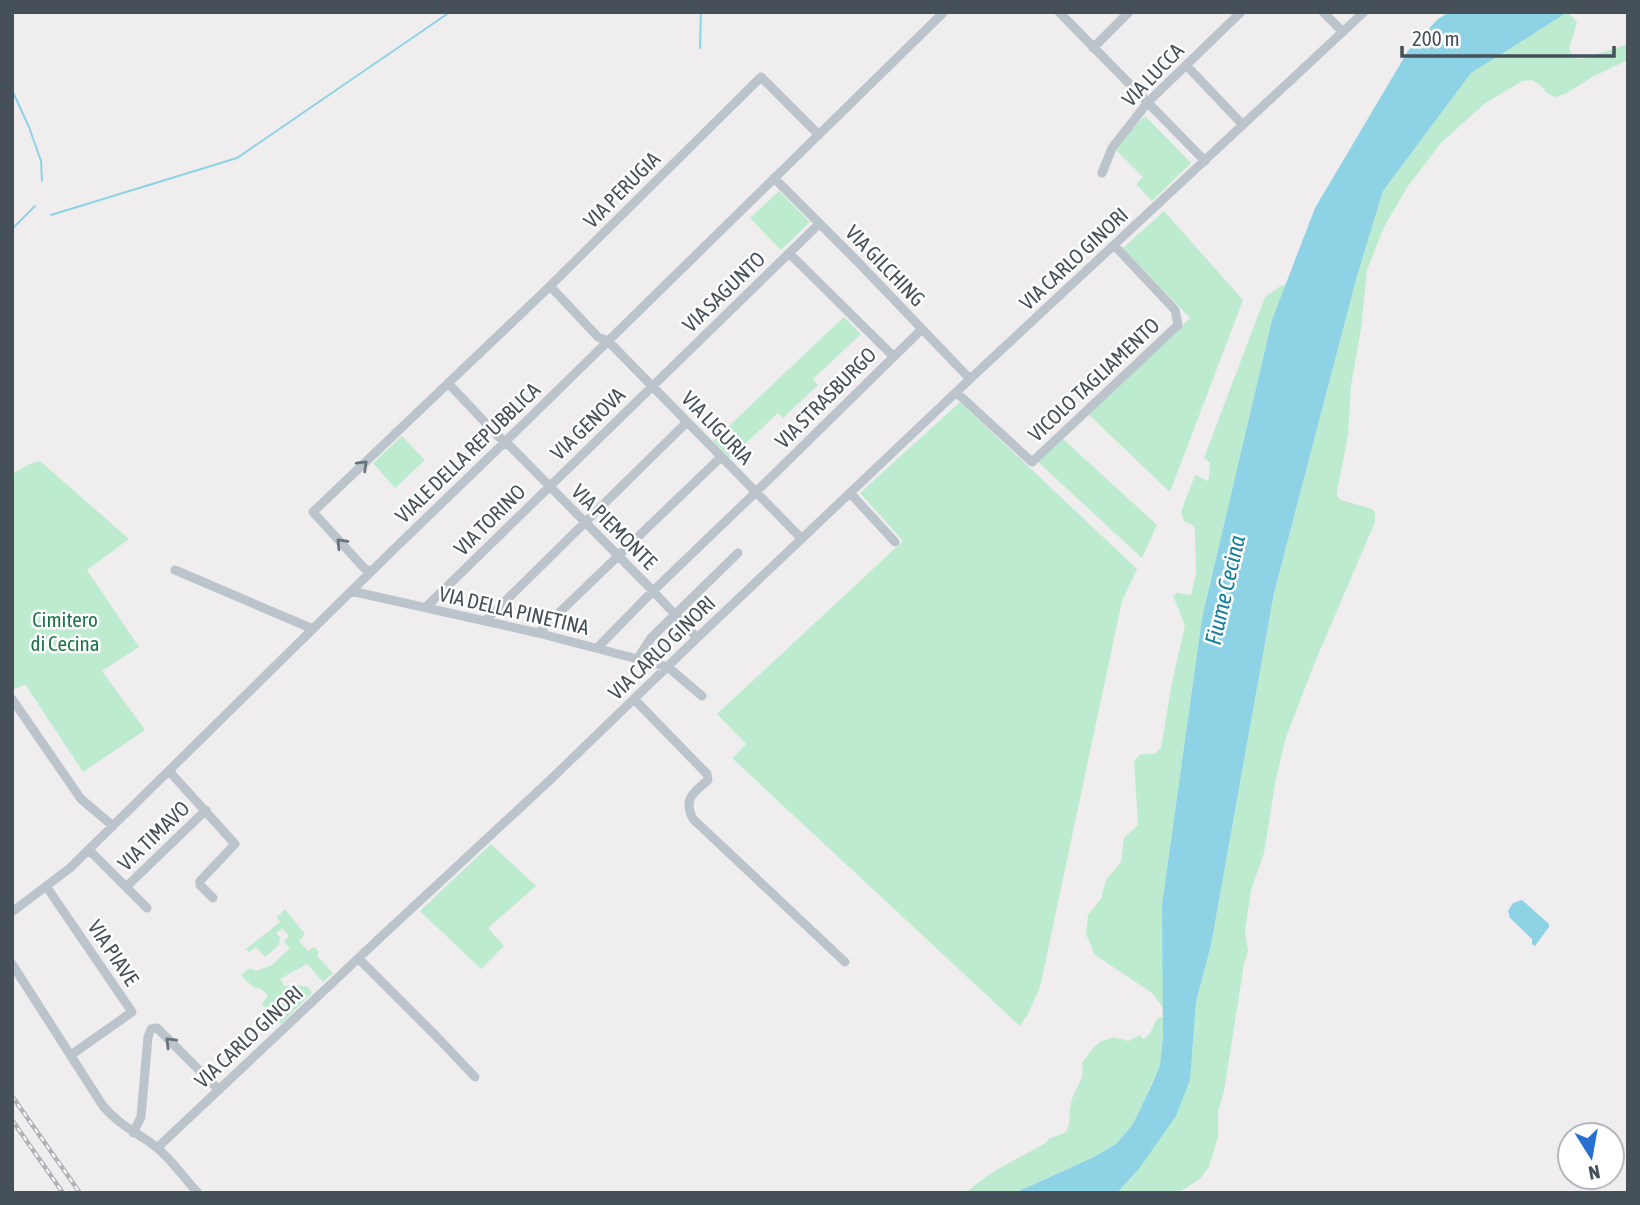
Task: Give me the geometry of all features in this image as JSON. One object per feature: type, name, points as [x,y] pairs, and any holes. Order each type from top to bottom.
[{"type":"street","name":"VIALE DELLA REPUBBLICA","points":[[12,912],[71,868],[944,12]]},
{"type":"street","points":[[1059,12],[1205,161]]},
{"type":"street","points":[[1093,48],[1129,12]]},
{"type":"street","name":"VIA LUCCA","points":[[1101,173],[1112,148],[1147,102],[1241,12]]},
{"type":"street","points":[[1323,12],[1343,32]]},
{"type":"street","name":"VIA CARLO GINORI","points":[[158,1148],[550,781],[970,379],[1364,12]]},
{"type":"street","points":[[1186,65],[1244,125]]},
{"type":"street","name":"VIA PERUGIA","points":[[371,572],[364,568],[313,512],[550,286],[761,77],[819,135]]},
{"type":"street","name":"VIA GILCHING","points":[[774,178],[970,379]]},
{"type":"street","name":"VIA SAGUNTO","points":[[652,386],[819,223]]},
{"type":"street","name":"VICOLO TAGLIAMENTO","points":[[957,393],[1032,462],[1178,325],[1175,310],[1114,245]]},
{"type":"street","points":[[789,253],[893,356]]},
{"type":"street","name":"VIA LIGURIA","points":[[550,286],[598,337],[608,341],[802,539]]},
{"type":"street","name":"VIA STRASBURGO","points":[[597,648],[922,329]]},
{"type":"street","name":"VIA PIEMONTE","points":[[448,383],[697,639]]},
{"type":"street","name":"VIA GENOVA","points":[[549,486],[652,386]]},
{"type":"street","points":[[485,621],[687,422]]},
{"type":"street","points":[[538,633],[721,457]]},
{"type":"street","name":"VIA TORINO","points":[[426,607],[549,486]]},
{"type":"street","points":[[851,494],[895,542]]},
{"type":"street","points":[[638,658],[651,638],[738,553]]},
{"type":"street","points":[[175,570],[313,629]]},
{"type":"street","name":"VIA DELLA PINETINA","points":[[351,591],[538,633],[668,667]]},
{"type":"street","points":[[668,667],[702,696]]},
{"type":"street","points":[[12,699],[81,799],[113,826]]},
{"type":"street","points":[[634,699],[707,774],[708,780],[692,793],[688,809],[693,819],[845,961]]},
{"type":"street","points":[[169,771],[235,844],[201,881],[200,885],[212,898]]},
{"type":"street","name":"VIA TIMAVO","points":[[126,887],[206,810]]},
{"type":"street","points":[[89,850],[147,908]]},
{"type":"street","name":"VIA PIAVE","points":[[46,886],[132,1012],[71,1055]]},
{"type":"street","points":[[359,959],[475,1077]]},
{"type":"street","points":[[12,964],[103,1106],[112,1117],[158,1148],[198,1193]]},
{"type":"street","points":[[133,1133],[141,1117],[151,1029],[157,1028],[219,1090]]},
{"type":"green space","points":[[1568,12],[1577,22],[1569,49],[1573,58],[1582,59],[1628,44],[1628,60],[1565,94],[1555,97],[1532,80],[1522,81],[1484,104],[1441,143],[1408,186],[1384,227],[1367,270],[1361,329],[1351,386],[1348,435],[1337,496],[1341,500],[1372,509],[1375,512],[1375,522],[1286,737],[1276,778],[1264,853],[1251,890],[1245,931],[1248,951],[1224,1091],[1218,1111],[1218,1137],[1209,1167],[1200,1179],[1178,1193],[1117,1193],[1138,1170],[1192,1054],[1196,1002],[1211,945],[1274,593],[1357,276],[1383,191],[1471,73]]},
{"type":"green space","points":[[1145,116],[1191,163],[1152,201],[1136,184],[1143,177],[1113,147]]},
{"type":"green space","points":[[779,191],[810,222],[781,250],[750,218]]},
{"type":"green space","points":[[1164,211],[1243,300],[1170,492],[1088,414],[1190,318],[1123,248]]},
{"type":"green space","points":[[1282,285],[1286,286],[1272,320],[1202,618],[1162,905],[1164,1009],[1152,993],[1095,955],[1086,934],[1088,915],[1101,899],[1106,880],[1121,862],[1124,838],[1138,825],[1134,761],[1141,754],[1154,754],[1161,748],[1185,626],[1173,595],[1191,595],[1196,574],[1195,530],[1193,525],[1184,521],[1181,512],[1195,475],[1208,481],[1210,463],[1204,458],[1265,297]]},
{"type":"green space","points":[[844,317],[861,334],[813,379],[818,385],[783,418],[778,413],[730,458],[713,441]]},
{"type":"green space","points":[[960,402],[1137,569],[1122,601],[1040,987],[1020,1026],[732,758],[746,744],[717,714],[903,541],[860,493]]},
{"type":"green space","points":[[402,436],[425,460],[395,488],[373,463]]},
{"type":"green space","points":[[1062,438],[1157,525],[1142,558],[1038,462]]},
{"type":"green space","name":"Cimitero di Cecina","points":[[40,461],[129,539],[87,570],[139,647],[102,671],[145,730],[83,772],[25,684],[15,689],[12,685],[12,474]]},
{"type":"green space","points":[[491,844],[536,886],[488,928],[504,946],[481,969],[420,911]]},
{"type":"green space","points":[[285,909],[305,934],[299,941],[308,951],[314,947],[319,952],[317,956],[333,973],[323,982],[307,964],[280,979],[284,986],[308,987],[312,993],[281,1024],[262,1004],[268,995],[253,987],[241,975],[250,968],[256,971],[272,965],[290,948],[284,942],[289,936],[282,928],[276,933],[280,937],[279,945],[265,957],[256,947],[249,952],[246,949],[280,922],[277,917]]},
{"type":"green space","points":[[1160,1017],[1164,1018],[1160,1065],[1133,1124],[1116,1144],[1094,1157],[1019,1191],[968,1191],[1049,1139],[1066,1132],[1072,1097],[1082,1075],[1082,1063],[1093,1048],[1114,1037],[1128,1041],[1140,1035],[1143,1039],[1149,1035]]},
{"type":"water","name":"Fiume Cecina","points":[[1449,12],[1568,12],[1471,73],[1383,191],[1357,276],[1274,593],[1211,945],[1196,1002],[1190,1080],[1176,1116],[1138,1170],[1117,1193],[963,1193],[1019,1191],[1094,1157],[1116,1144],[1133,1124],[1160,1065],[1163,1037],[1162,905],[1202,618],[1272,320],[1315,208],[1408,51],[1438,19]]},
{"type":"water","points":[[1522,900],[1549,924],[1535,946],[1532,939],[1510,918],[1508,911],[1513,903]]},
{"type":"waterway","points":[[51,215],[237,158],[450,12]]},
{"type":"waterway","points":[[700,48],[701,12]]},
{"type":"waterway","points":[[12,90],[41,161],[42,181]]},
{"type":"waterway","points":[[12,229],[35,206]]},
{"type":"railway","points":[[12,1096],[80,1193]]},
{"type":"railway","points":[[12,1120],[63,1193]]}]
